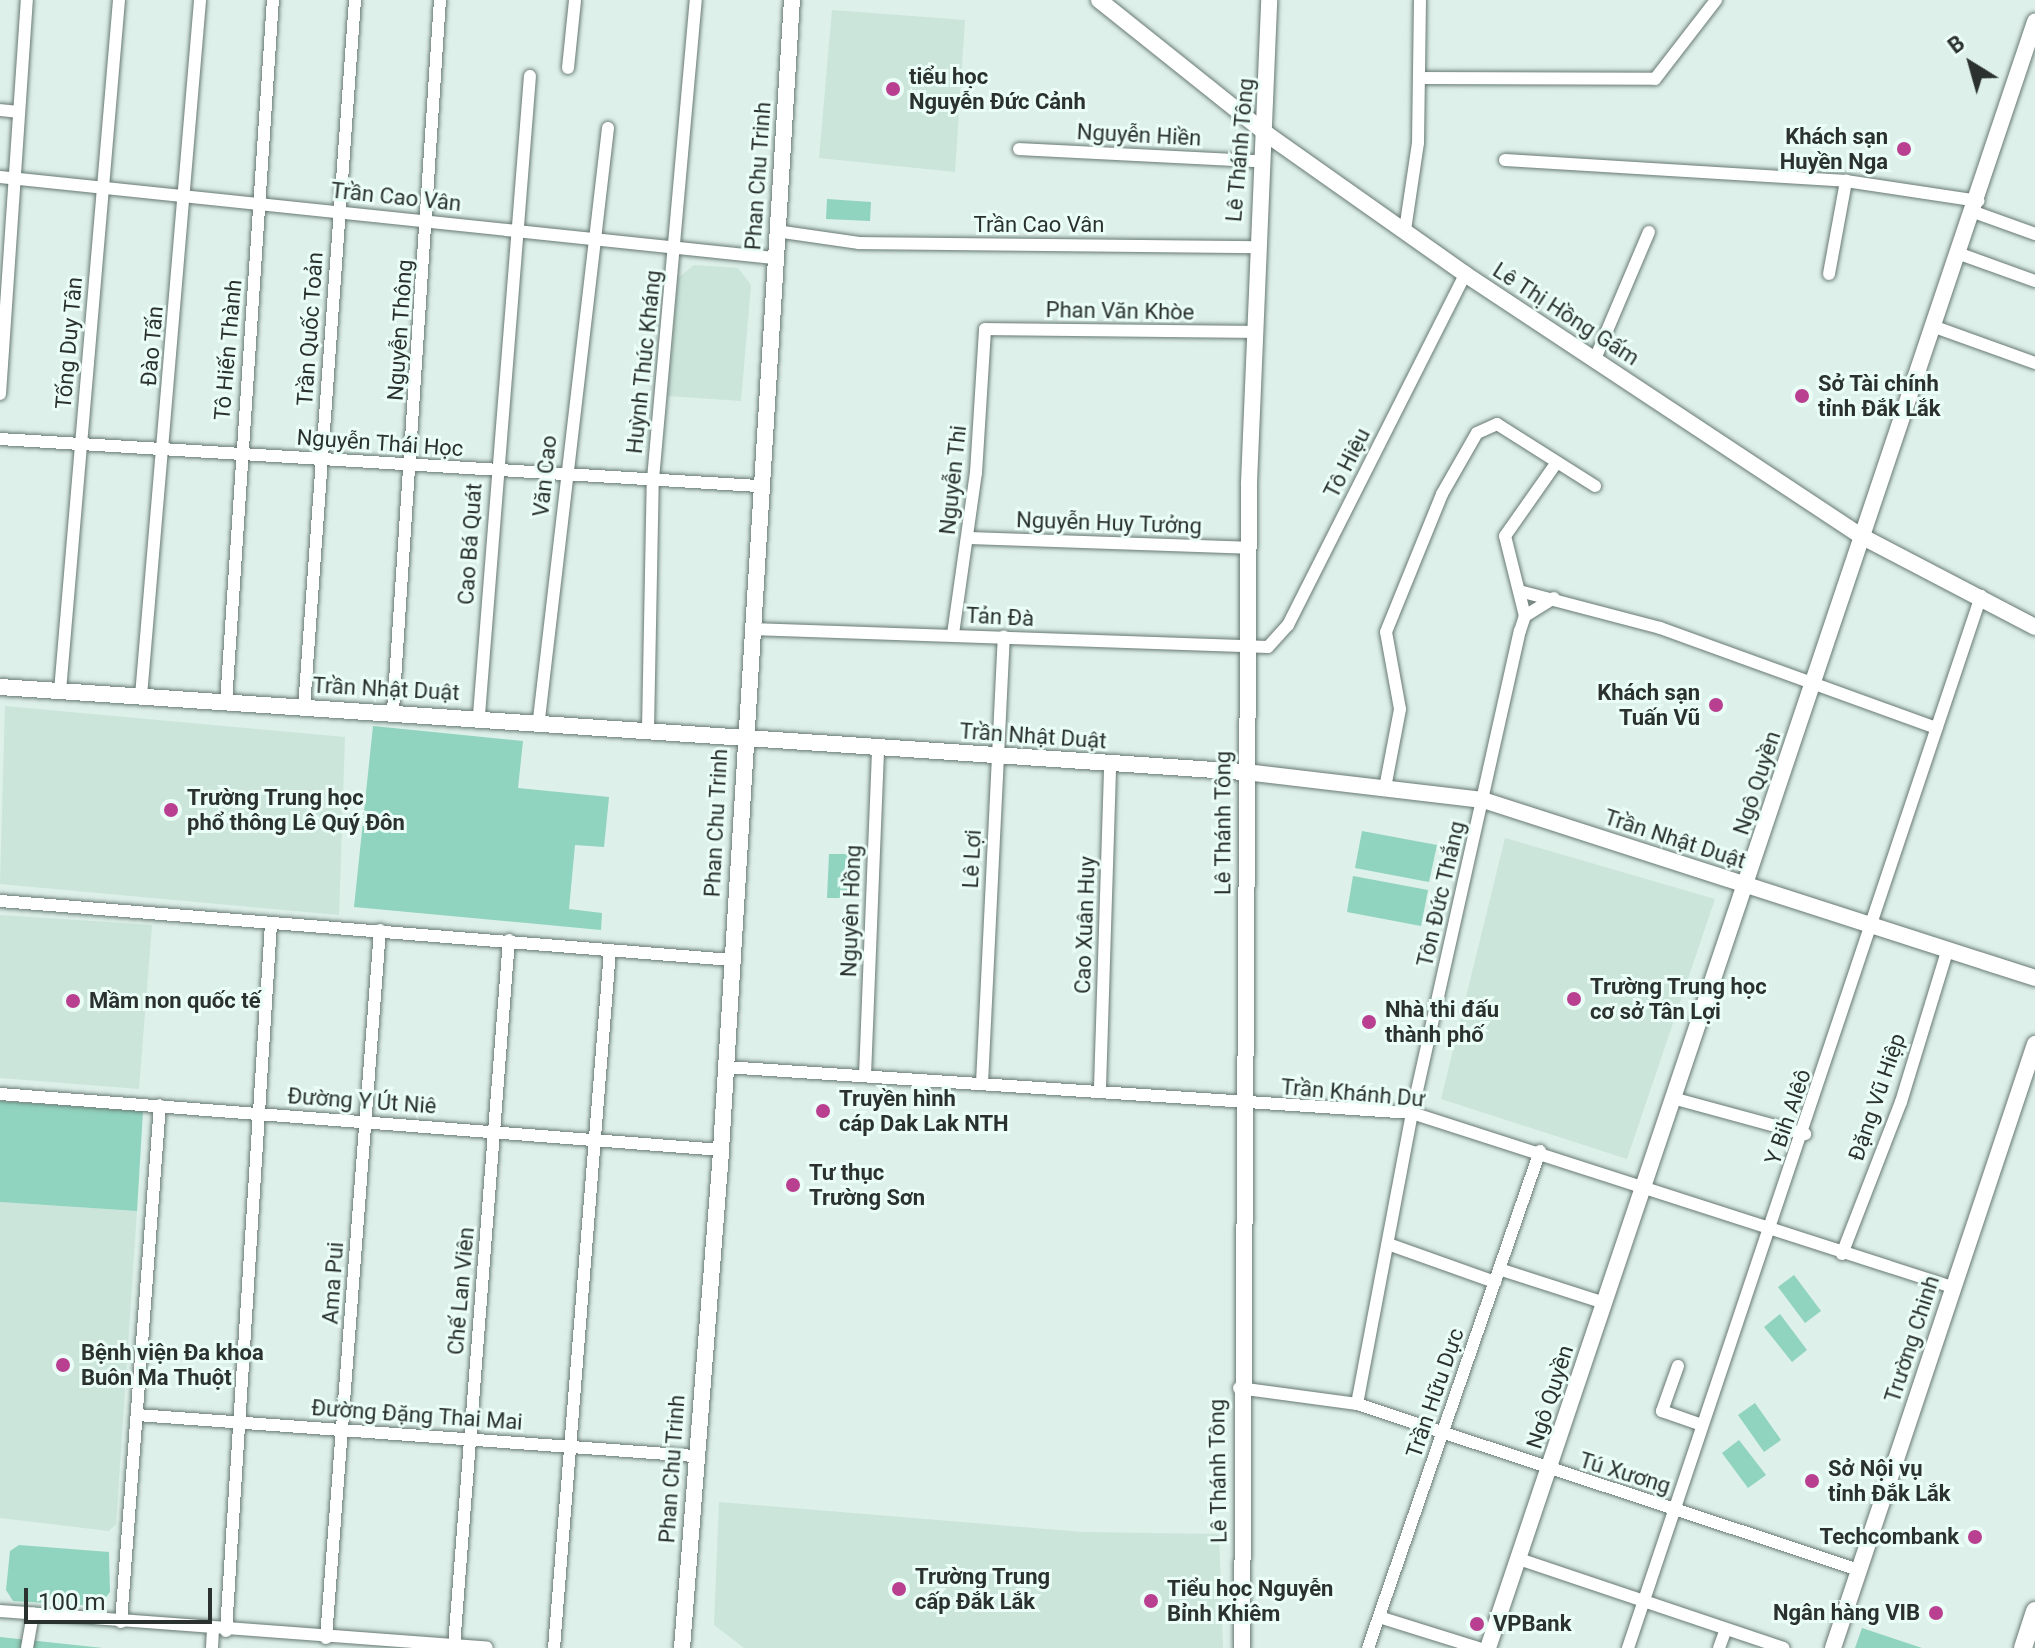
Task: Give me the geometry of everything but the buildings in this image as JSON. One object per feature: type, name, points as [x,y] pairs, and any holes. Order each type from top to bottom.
[{"type":"main road","points":[[2023,1648],[2035,1611]]},
{"type":"street","points":[[0,394],[7,178],[18,112],[27,0]]},
{"type":"street","name":"Tống Duy Tân","points":[[60,691],[119,0]]},
{"type":"street","name":"Đào Tấn","points":[[141,696],[200,0]]},
{"type":"street","name":"Tô Hiến Thành","points":[[226,703],[239,455],[261,202],[273,0]]},
{"type":"street","name":"Trần Quốc Toản","points":[[304,708],[355,0]]},
{"type":"street","name":"Nguyễn Thông","points":[[393,711],[428,221],[440,0]]},
{"type":"street","points":[[568,68],[575,0]]},
{"type":"street","name":"Huỳnh Thúc Kháng","points":[[648,729],[653,479],[696,0]]},
{"type":"street","name":"Phan Chu Trinh","points":[[682,1648],[694,1456],[721,1150],[757,486],[792,0]]},
{"type":"street","name":"Lê Thị Hồng Gấm","points":[[1099,0],[1268,135],[1465,274],[1863,537],[1981,596],[2035,627]]},
{"type":"street","name":"Lê Thánh Tông","points":[[1242,1648],[1239,1388],[1246,650],[1258,161],[1268,135],[1269,0]]},
{"type":"street","points":[[1405,230],[1419,78],[1420,0]]},
{"type":"street","points":[[1419,78],[1655,79],[1716,0]]},
{"type":"street","name":"Ngô Quyền","points":[[1488,1648],[1643,1185],[1676,1099],[2035,22]]},
{"type":"street","name":"Cao Bá Quát","points":[[479,715],[513,231],[530,76]]},
{"type":"street","points":[[0,110],[18,112]]},
{"type":"street","name":"Văn Cao","points":[[539,719],[589,237],[608,128]]},
{"type":"street","name":"Nguyễn Hiền","points":[[1019,149],[1258,161]]},
{"type":"street","points":[[1505,160],[1846,181],[1976,206],[2035,234]]},
{"type":"street","name":"Trần Cao Vân","points":[[7,178],[104,191],[261,202],[774,258]]},
{"type":"street","points":[[1829,274],[1846,181]]},
{"type":"street","name":"Trần Cao Vân","points":[[776,231],[859,243],[1255,247]]},
{"type":"street","points":[[1595,359],[1649,232]]},
{"type":"street","points":[[1960,254],[2035,281]]},
{"type":"street","name":"Tô Hiệu","points":[[1246,650],[1268,647],[1288,625],[1465,274]]},
{"type":"street","points":[[1935,327],[2035,363]]},
{"type":"street","name":"Phan Văn Khòe","points":[[985,329],[1254,332]]},
{"type":"street","name":"Nguyễn Thi","points":[[953,634],[968,538],[985,329]]},
{"type":"street","points":[[1385,788],[1400,709],[1386,632],[1452,473],[1490,422],[1595,486]]},
{"type":"street","name":"Nguyễn Thái Học","points":[[0,439],[757,486]]},
{"type":"street","name":"Tôn Đức Thắng","points":[[1357,1404],[1412,1113],[1525,616],[1523,592],[1508,565],[1505,536],[1557,462]]},
{"type":"street","name":"Nguyễn Huy Tưởng","points":[[968,538],[1249,548]]},
{"type":"street","points":[[1523,592],[1554,598],[1813,683],[1937,728]]},
{"type":"street","name":"Y Bih Alêô","points":[[1628,1648],[1768,1230],[1805,1134],[1981,596]]},
{"type":"street","points":[[1525,616],[1554,598]]},
{"type":"street","name":"Tản Đà","points":[[751,629],[953,634],[1246,650]]},
{"type":"street","name":"Lê Lợi","points":[[982,1083],[1004,637]]},
{"type":"street","name":"Trần Nhật Duật","points":[[0,687],[304,708],[539,719],[878,748],[1245,772],[1483,800],[1871,929],[2035,978]]},
{"type":"street","name":"Nguyên Hồng","points":[[865,1075],[878,748]]},
{"type":"street","name":"Cao Xuân Huy","points":[[1100,1088],[1110,764]]},
{"type":"street","points":[[0,901],[732,960]]},
{"type":"street","points":[[212,1648],[220,1631],[239,1423],[271,923]]},
{"type":"street","name":"Ama Pui","points":[[326,1638],[380,930]]},
{"type":"street","name":"Chế Lan Viên","points":[[454,1646],[509,940]]},
{"type":"street","points":[[554,1648],[610,951]]},
{"type":"street","name":"Đặng Vũ Hiệp","points":[[1842,1254],[1901,1102],[1947,952]]},
{"type":"street","name":"Trường Chinh","points":[[1833,1648],[2035,1044]]},
{"type":"street","name":"Trần Khánh Dư","points":[[725,1067],[1100,1088],[1243,1105],[1412,1113],[1540,1151],[1768,1230],[1952,1287]]},
{"type":"street","name":"Đường Y Út Niê","points":[[0,1094],[364,1123],[495,1130],[721,1150]]},
{"type":"street","points":[[1676,1099],[1805,1134]]},
{"type":"street","points":[[121,1622],[160,1105]]},
{"type":"street","name":"Trần Hữu Dực","points":[[1368,1648],[1540,1151]]},
{"type":"street","points":[[1388,1244],[1604,1303]]},
{"type":"street","points":[[1678,1366],[1662,1411],[1702,1425]]},
{"type":"street","name":"Tú Xương","points":[[1239,1388],[1357,1404],[1549,1472],[1859,1570]]},
{"type":"street","name":"Đường Đặng Thai Mai","points":[[137,1415],[343,1432],[469,1437],[694,1456]]},
{"type":"street","points":[[1519,1559],[1783,1648]]},
{"type":"street","points":[[0,1611],[220,1631],[487,1648]]},
{"type":"street","points":[[27,1648],[33,1614]]},
{"type":"street","points":[[1379,1617],[1478,1648]]},
{"type":"street","points":[[1719,1648],[1726,1629]]},
{"type":"shaded area","name":"tiểu học Nguyễn Đức Cảnh","points":[[832,10],[965,20],[955,172],[819,158]]},
{"type":"shaded area","points":[[694,265],[738,268],[751,285],[741,401],[668,396],[678,278]]},
{"type":"shaded area","name":"Trường Trung học phổ thông Lê Quý Đôn","points":[[5,706],[345,737],[339,915],[0,884]]},
{"type":"shaded area","name":"Trường Trung học cơ sở Tân Lợi","points":[[1505,838],[1715,899],[1627,1159],[1441,1099]]},
{"type":"shaded area","name":"Mầm non quốc tế","points":[[0,915],[152,925],[139,1089],[0,1078]]},
{"type":"shaded area","name":"Bệnh viện Đa khoa Buôn Ma Thuột","points":[[0,1202],[137,1211],[116,1524],[109,1531],[0,1518]]},
{"type":"shaded area","name":"Trường Trung cấp Đắk Lắk","points":[[719,1502],[1083,1532],[1219,1534],[1223,1648],[744,1648],[714,1625]]},
{"type":"green space","points":[[827,199],[871,202],[870,221],[826,219]]},
{"type":"green space","points":[[373,726],[523,741],[518,788],[609,797],[604,847],[575,845],[569,909],[602,913],[601,930],[354,907]]},
{"type":"green space","points":[[1362,831],[1437,845],[1429,882],[1355,868]]},
{"type":"green space","points":[[829,854],[850,854],[848,898],[827,898]]},
{"type":"green space","points":[[1353,876],[1428,890],[1421,926],[1347,912]]},
{"type":"green space","points":[[0,1101],[143,1111],[137,1211],[0,1202]]},
{"type":"green space","points":[[1794,1275],[1821,1311],[1805,1323],[1778,1287]]},
{"type":"green space","points":[[1780,1314],[1807,1350],[1792,1362],[1764,1327]]},
{"type":"green space","points":[[1755,1403],[1781,1440],[1764,1452],[1738,1415]]},
{"type":"green space","points":[[1739,1440],[1766,1475],[1748,1488],[1722,1453]]},
{"type":"green space","points":[[19,1545],[109,1552],[110,1592],[99,1606],[13,1601],[6,1590],[10,1551]]},
{"type":"green space","points":[[1862,1628],[1922,1648],[1855,1648]]},
{"type":"green space","points":[[0,1637],[103,1648],[0,1648]]},
{"type":"place","name":"tiểu học Nguyễn Đức Cảnh","points":[[893,89]]},
{"type":"place","name":"Khách sạn Huyền Nga","points":[[1904,149]]},
{"type":"place","name":"Sở Tài chính tỉnh Đắk Lắk","points":[[1802,396]]},
{"type":"place","name":"Khách sạn Tuấn Vũ","points":[[1716,705]]},
{"type":"place","name":"Trường Trung học phổ thông Lê Quý Đôn","points":[[171,810]]},
{"type":"place","name":"Trường Trung học cơ sở Tân Lợi","points":[[1574,999]]},
{"type":"place","name":"Mầm non quốc tế","points":[[73,1001]]},
{"type":"place","name":"Nhà thi đấu thành phố","points":[[1369,1022]]},
{"type":"place","name":"Truyền hình cáp Dak Lak NTH","points":[[823,1111]]},
{"type":"place","name":"Tư thục Trường Sơn","points":[[793,1185]]},
{"type":"place","name":"Bệnh viện Đa khoa Buôn Ma Thuột","points":[[63,1365]]},
{"type":"place","name":"Sở Nội vụ tỉnh Đắk Lắk","points":[[1812,1481]]},
{"type":"place","name":"Techcombank","points":[[1975,1537]]},
{"type":"place","name":"Trường Trung cấp Đắk Lắk","points":[[899,1589]]},
{"type":"place","name":"Tiểu học Nguyễn Bỉnh Khiêm","points":[[1151,1601]]},
{"type":"place","name":"Ngân hàng VIB","points":[[1936,1613]]},
{"type":"place","name":"VPBank","points":[[1477,1624]]}]
